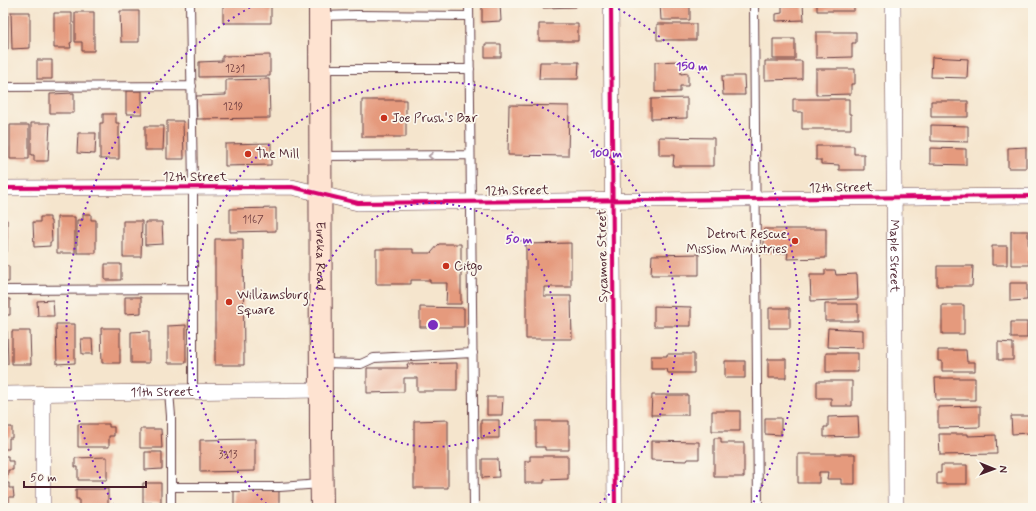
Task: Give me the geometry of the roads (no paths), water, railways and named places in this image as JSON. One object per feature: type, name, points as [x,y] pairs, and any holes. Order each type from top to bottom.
[{"type":"main road","name":"Eureka Road","points":[[320,10],[322,508]]},
{"type":"street","name":"Sycamore Street","points":[[611,3],[615,508]]},
{"type":"street","name":"Maple Street","points":[[893,3],[896,508]]},
{"type":"street","name":"12th Street","points":[[3,188],[292,187],[358,203],[1033,196]]},
{"type":"street","name":"11th Street","points":[[3,394],[321,390]]},
{"type":"street","points":[[43,394],[43,508]]},
{"type":"lane","points":[[190,3],[193,187],[193,392]]},
{"type":"lane","points":[[469,3],[474,508]]},
{"type":"lane","points":[[754,3],[758,508]]},
{"type":"lane","points":[[320,10],[356,15],[469,16]]},
{"type":"lane","points":[[321,69],[470,69]]},
{"type":"lane","points":[[3,87],[192,86]]},
{"type":"lane","points":[[320,156],[470,156]]},
{"type":"lane","points":[[3,290],[193,289]]},
{"type":"lane","points":[[321,363],[361,364],[374,358],[473,353]]},
{"type":"lane","points":[[169,392],[172,416],[171,508]]},
{"type":"lane","points":[[172,487],[280,487],[322,484]]},
{"type":"place","name":"Joe Prush's Bar","points":[[384,118]]},
{"type":"place","name":"The Mill","points":[[248,154]]},
{"type":"place","name":"Detroit Rescue Mission Ministries","points":[[795,241]]},
{"type":"place","name":"Citgo","points":[[446,266]]},
{"type":"place","name":"Williamsburg Square","points":[[229,302]]}]
